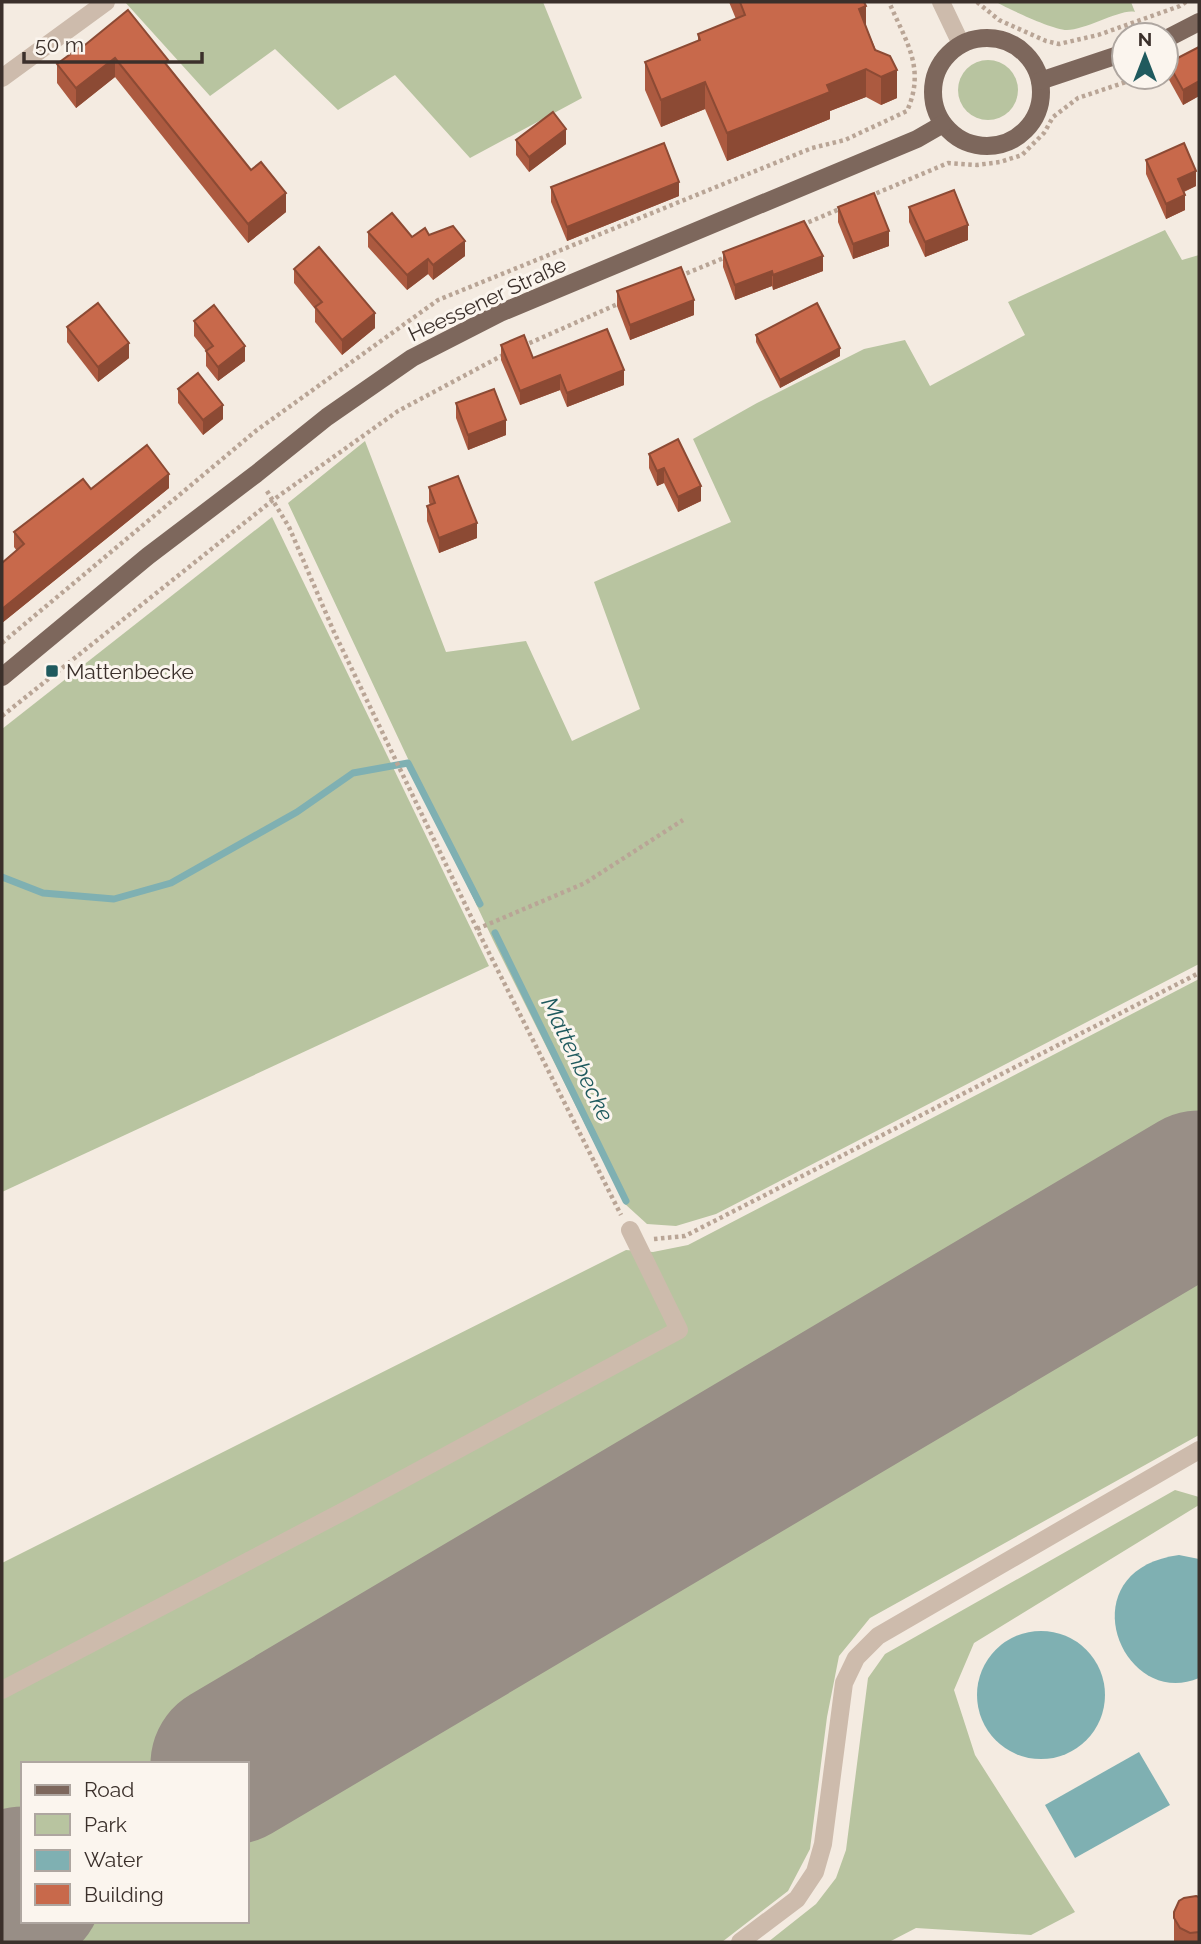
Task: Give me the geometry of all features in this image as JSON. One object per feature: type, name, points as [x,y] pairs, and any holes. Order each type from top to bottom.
[{"type":"main road","points":[[1180,31],[1199,22]]},
{"type":"main road","points":[[976,38],[993,38],[1010,43],[1029,59],[1040,81],[1041,100],[1035,117],[1024,132],[1009,142],[991,146],[972,145],[956,137],[943,124],[934,107],[932,89],[936,71],[946,56],[961,44],[976,38]]},
{"type":"main road","points":[[1040,81],[1110,58]]},
{"type":"main road","name":"Heessener Straße","points":[[2,677],[148,556],[327,416],[412,358],[500,313],[917,139],[943,124]]},
{"type":"street","points":[[941,2],[961,44]]},
{"type":"street","points":[[2,78],[111,5]]},
{"type":"street","points":[[2,1690],[679,1331],[630,1230]]},
{"type":"street","points":[[740,1942],[797,1899],[816,1872],[823,1844],[844,1683],[856,1658],[878,1636],[1199,1450]]},
{"type":"path","points":[[889,2],[916,70],[915,92],[907,111]]},
{"type":"path","points":[[977,2],[999,20],[1059,44],[1098,34],[1185,2]]},
{"type":"path","points":[[867,197],[948,163],[977,165],[1022,155],[1039,139],[1053,117],[1078,98],[1110,87]]},
{"type":"path","points":[[792,229],[842,208]]},
{"type":"path","points":[[668,281],[730,255]]},
{"type":"path","points":[[2,716],[273,500],[398,411],[491,361],[630,298]]},
{"type":"path","points":[[256,474],[289,527],[334,632],[477,929],[615,1206],[630,1230],[653,1240],[685,1236],[1199,973]]},
{"type":"path","points":[[477,929],[585,883],[683,820]]},
{"type":"green space","points":[[125,2],[543,2],[582,98],[470,158],[395,75],[338,110],[275,49],[210,96]]},
{"type":"green space","points":[[996,2],[1131,2],[1135,12],[1122,13],[1084,27],[1067,30],[1041,23]]},
{"type":"green space","points":[[988,60],[1005,65],[1013,73],[1018,90],[1013,107],[1005,115],[988,120],[971,115],[963,107],[958,90],[963,73],[971,65]]},
{"type":"green space","points":[[1165,230],[1182,260],[1199,255],[1199,964],[716,1214],[676,1226],[647,1224],[625,1204],[493,940],[288,503],[365,441],[446,652],[526,641],[572,741],[640,709],[594,582],[731,522],[693,439],[864,349],[905,340],[930,386],[1025,335],[1008,302]]},
{"type":"green space","points":[[272,517],[489,966],[2,1192],[2,729]]},
{"type":"green space","points":[[1199,979],[1199,1435],[870,1618],[839,1656],[827,1717],[810,1849],[788,1891],[722,1942],[2,1942],[2,1563],[626,1250],[653,1252],[688,1245]]},
{"type":"green space","points":[[1175,1490],[1199,1497],[1199,1505],[974,1643],[954,1690],[975,1755],[1075,1912],[1031,1935],[916,1928],[889,1942],[768,1942],[816,1904],[836,1878],[846,1850],[868,1678],[885,1654]]},
{"type":"water","points":[[1179,1555],[1199,1559],[1199,1678],[1171,1683],[1147,1675],[1129,1658],[1117,1634],[1115,1609],[1123,1585],[1144,1566]]},
{"type":"water","points":[[1041,1631],[1065,1636],[1086,1650],[1100,1671],[1105,1695],[1100,1719],[1086,1740],[1065,1754],[1041,1759],[1017,1754],[996,1740],[982,1719],[977,1695],[982,1671],[996,1650],[1017,1636]]},
{"type":"water","points":[[1139,1752],[1170,1805],[1075,1858],[1045,1805]]},
{"type":"building","points":[[740,2],[864,2],[866,6],[859,9],[875,50],[890,56],[897,70],[881,77],[866,69],[827,85],[830,92],[727,133],[705,82],[661,100],[645,62],[700,40],[698,34],[745,15]]},
{"type":"building","points":[[128,10],[168,60],[165,63],[251,170],[261,162],[286,193],[248,224],[115,58],[76,88],[57,64]]},
{"type":"building","points":[[1199,47],[1199,81],[1183,90],[1180,85],[1180,57]]},
{"type":"building","points":[[553,112],[566,129],[529,157],[516,140]]},
{"type":"building","points":[[664,143],[679,182],[567,227],[551,187]]},
{"type":"building","points":[[1184,143],[1196,171],[1178,179],[1185,195],[1166,204],[1146,160]]},
{"type":"building","points":[[954,190],[968,225],[925,242],[909,207]]},
{"type":"building","points":[[874,193],[889,231],[853,244],[838,207]]},
{"type":"building","points":[[392,213],[412,237],[425,228],[429,235],[453,226],[465,241],[433,265],[428,259],[407,275],[368,232]]},
{"type":"building","points":[[804,221],[823,256],[773,275],[772,271],[735,285],[723,252]]},
{"type":"building","points":[[319,247],[375,313],[342,340],[315,307],[322,302],[294,269]]},
{"type":"building","points":[[681,267],[694,300],[630,325],[617,291]]},
{"type":"building","points":[[98,303],[129,343],[98,367],[67,327]]},
{"type":"building","points":[[817,303],[840,348],[780,380],[756,335]]},
{"type":"building","points":[[214,305],[245,346],[218,367],[206,351],[213,346],[194,321]]},
{"type":"building","points":[[607,329],[624,370],[567,393],[560,375],[520,391],[501,345],[524,335],[533,358]]},
{"type":"building","points":[[198,373],[223,405],[203,420],[178,389]]},
{"type":"building","points":[[494,389],[506,420],[468,435],[456,403]]},
{"type":"building","points":[[678,439],[701,486],[678,497],[664,468],[657,471],[649,454]]},
{"type":"building","points":[[147,445],[169,474],[2,609],[2,563],[24,544],[14,532],[83,479],[91,489]]},
{"type":"building","points":[[458,476],[477,523],[439,538],[427,506],[435,503],[429,487]]},
{"type":"building","points":[[1199,1897],[1199,1932],[1190,1933],[1180,1928],[1174,1918],[1174,1912],[1179,1901]]},
{"type":"waterway","name":"Mattenbecke","points":[[2,877],[43,893],[114,899],[171,883],[297,812],[353,773],[408,763],[480,904]]},
{"type":"waterway","name":"Mattenbecke","points":[[495,933],[626,1201]]},
{"type":"runway","points":[[234,1762],[1199,1191]]},
{"type":"runway","points":[[2,1900],[21,1888]]},
{"type":"place","name":"Mattenbecke","points":[[52,671]]}]
